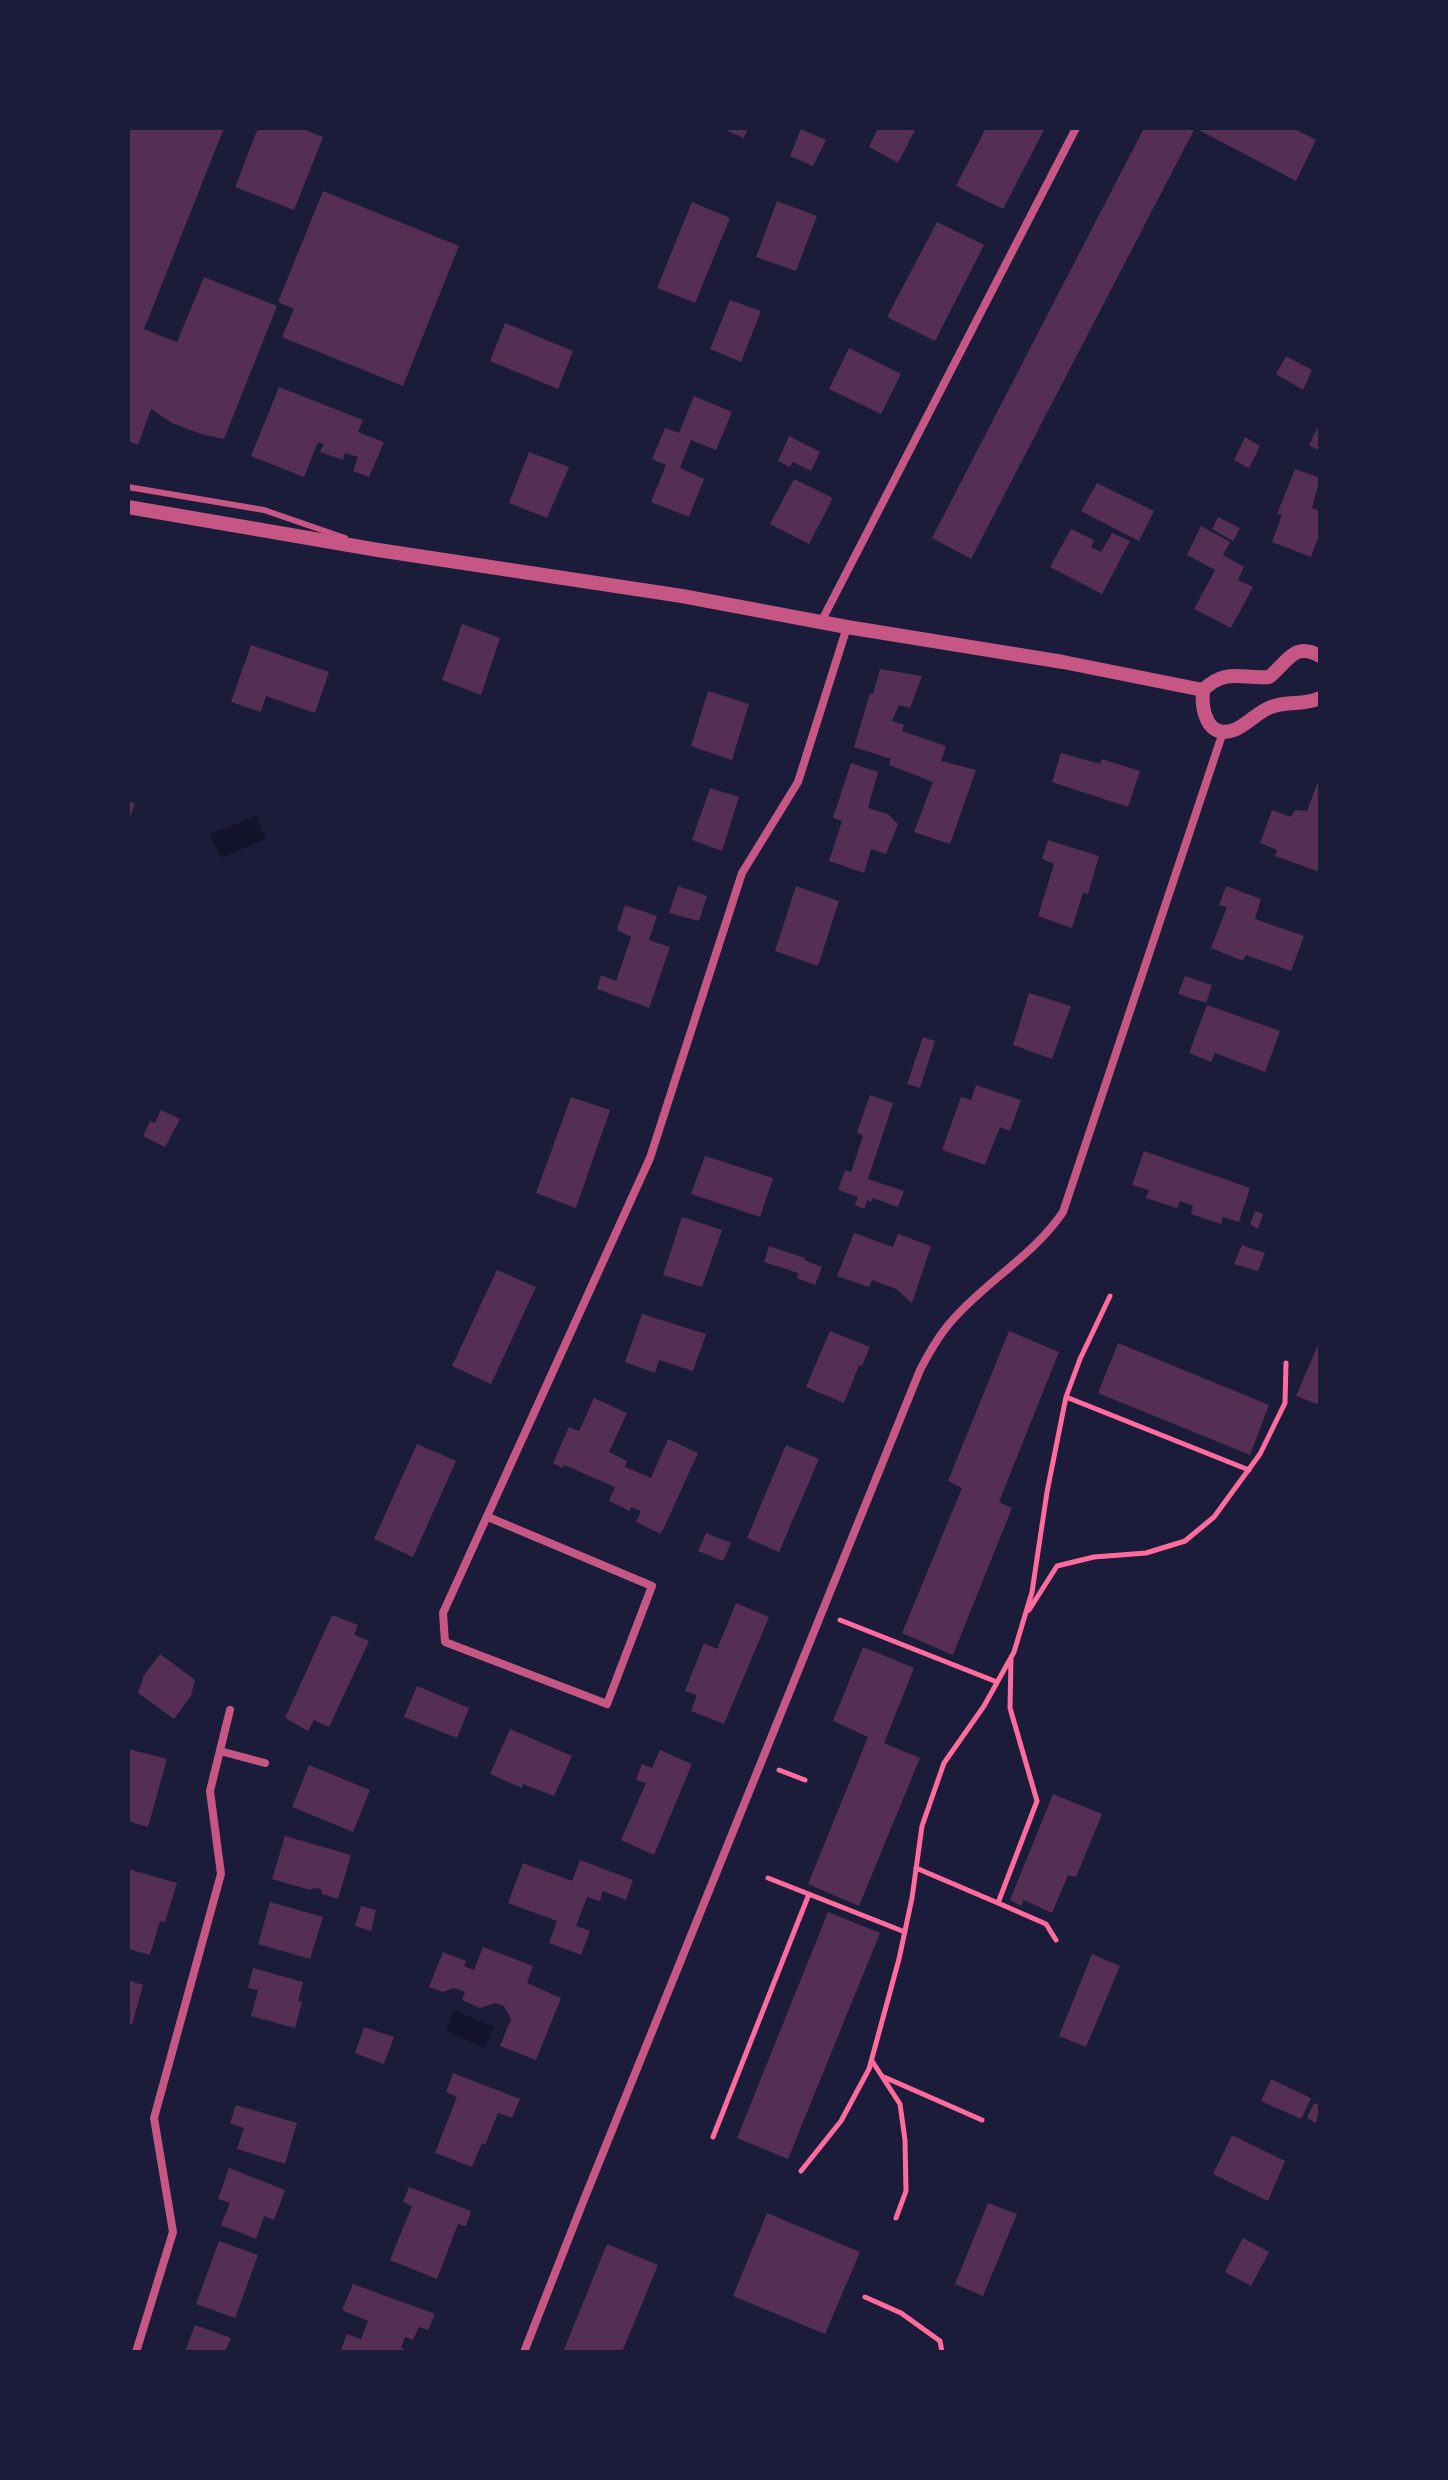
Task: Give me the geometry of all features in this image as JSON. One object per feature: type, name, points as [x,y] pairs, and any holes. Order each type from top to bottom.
[{"type":"street","points":[[821,622],[1076,128]]},
{"type":"street","points":[[128,507],[378,550],[682,596],[1063,662],[1203,690]]},
{"type":"street","points":[[488,1517],[652,1586],[607,1704],[445,1642],[443,1613],[650,1158],[742,873],[798,782],[847,627]]},
{"type":"street","points":[[1317,648],[1290,655],[1281,668],[1269,677],[1226,675],[1214,679],[1203,690],[1201,707],[1213,728],[1223,732],[1237,729],[1267,708],[1280,704],[1308,704],[1320,698]]},
{"type":"street","points":[[524,2352],[920,1370],[935,1341],[959,1312],[1047,1236],[1063,1212],[1223,732]]},
{"type":"street","points":[[136,2352],[173,2232],[154,2118],[221,1874],[210,1791],[230,1710]]},
{"type":"street","points":[[220,1751],[265,1763]]},
{"type":"lane","points":[[128,487],[264,510],[378,550]]},
{"type":"path","points":[[801,2171],[841,2121],[872,2060],[905,1932],[922,1826],[944,1763],[984,1706],[1011,1658],[1032,1592],[1066,1397],[1110,1296]]},
{"type":"path","points":[[1024,1617],[1057,1566],[1094,1557],[1146,1553],[1185,1541],[1214,1517],[1260,1454],[1285,1403],[1286,1363]]},
{"type":"path","points":[[1066,1397],[1249,1470]]},
{"type":"path","points":[[840,1620],[997,1682]]},
{"type":"path","points":[[998,1903],[1037,1801],[1010,1708],[1011,1658]]},
{"type":"path","points":[[916,1868],[1046,1924],[1056,1940]]},
{"type":"path","points":[[768,1878],[905,1932]]},
{"type":"path","points":[[713,2137],[809,1894]]},
{"type":"path","points":[[872,2060],[900,2104],[905,2140],[906,2191],[896,2218]]},
{"type":"path","points":[[882,2076],[982,2120]]},
{"type":"path","points":[[865,2297],[901,2313],[940,2341],[942,2352]]},
{"type":"shaded area","points":[[256,816],[266,839],[221,858],[210,834]]},
{"type":"shaded area","points":[[454,2010],[494,2027],[485,2048],[446,2031]]},
{"type":"building","points":[[128,128],[224,128],[144,329],[177,342],[204,277],[277,306],[224,439],[172,423],[151,409],[138,445],[128,441]]},
{"type":"building","points":[[258,128],[300,128],[323,137],[294,210],[235,187]]},
{"type":"building","points":[[721,128],[748,128],[744,138]]},
{"type":"building","points":[[878,128],[916,128],[898,163],[869,147]]},
{"type":"building","points":[[986,128],[1045,128],[1003,209],[956,186]]},
{"type":"building","points":[[1144,128],[1195,128],[971,559],[932,538]]},
{"type":"building","points":[[1195,128],[1293,128],[1316,140],[1296,181]]},
{"type":"building","points":[[801,129],[826,140],[813,166],[790,156]]},
{"type":"building","points":[[323,191],[459,246],[403,386],[282,337],[294,309],[278,302]]},
{"type":"building","points":[[777,201],[817,216],[796,271],[756,257]]},
{"type":"building","points":[[692,202],[730,218],[695,303],[657,288]]},
{"type":"building","points":[[937,222],[984,245],[935,341],[887,317]]},
{"type":"building","points":[[730,300],[761,311],[741,362],[710,349]]},
{"type":"building","points":[[505,323],[573,351],[558,389],[490,361]]},
{"type":"building","points":[[849,348],[901,374],[881,414],[829,389]]},
{"type":"building","points":[[1286,356],[1312,370],[1303,390],[1276,374]]},
{"type":"building","points":[[279,387],[363,420],[358,432],[384,442],[369,477],[353,471],[358,457],[345,453],[343,460],[320,452],[324,444],[318,442],[304,477],[251,456]]},
{"type":"building","points":[[694,396],[732,412],[716,450],[691,440],[680,468],[704,479],[689,517],[651,502],[666,465],[652,459],[665,428],[679,433]]},
{"type":"building","points":[[1320,423],[1320,451],[1309,445]]},
{"type":"building","points":[[789,436],[820,452],[811,471],[793,462],[790,467],[778,461]]},
{"type":"building","points":[[1245,437],[1260,446],[1249,468],[1234,460]]},
{"type":"building","points":[[529,452],[569,467],[547,518],[509,503]]},
{"type":"building","points":[[1295,469],[1320,478],[1312,508],[1320,511],[1320,532],[1311,557],[1272,542],[1282,515],[1277,514]]},
{"type":"building","points":[[794,479],[833,498],[809,544],[770,524]]},
{"type":"building","points":[[1097,483],[1154,511],[1139,541],[1081,511]]},
{"type":"building","points":[[1218,517],[1240,528],[1233,541],[1212,529]]},
{"type":"building","points":[[1201,526],[1230,542],[1223,555],[1244,567],[1238,580],[1253,587],[1231,628],[1194,609],[1215,570],[1187,555]]},
{"type":"building","points":[[1071,529],[1094,540],[1091,547],[1101,552],[1112,533],[1130,541],[1102,594],[1050,567]]},
{"type":"building","points":[[462,624],[500,638],[481,695],[442,680]]},
{"type":"building","points":[[251,645],[329,672],[315,713],[266,696],[261,712],[231,702]]},
{"type":"building","points":[[880,669],[922,676],[910,708],[899,705],[892,721],[904,725],[902,731],[946,746],[941,761],[976,770],[950,844],[914,832],[933,782],[889,765],[891,759],[854,747]]},
{"type":"building","points":[[708,691],[749,704],[732,760],[691,746]]},
{"type":"building","points":[[1061,753],[1100,764],[1102,759],[1140,771],[1128,807],[1052,782]]},
{"type":"building","points":[[851,763],[878,772],[868,808],[888,814],[898,824],[886,854],[871,849],[864,873],[829,861],[842,821],[833,818]]},
{"type":"building","points":[[1320,776],[1320,872],[1275,856],[1277,850],[1260,843],[1272,810],[1291,817],[1295,810],[1307,811]]},
{"type":"building","points":[[710,788],[739,797],[722,851],[692,840]]},
{"type":"building","points":[[128,801],[135,804],[128,822]]},
{"type":"building","points":[[1048,840],[1099,856],[1088,894],[1083,893],[1072,928],[1038,916],[1054,864],[1042,859]]},
{"type":"building","points":[[678,886],[707,896],[699,921],[669,913]]},
{"type":"building","points":[[796,886],[839,901],[818,966],[775,951]]},
{"type":"building","points":[[1226,886],[1261,899],[1255,919],[1304,936],[1291,971],[1246,955],[1243,961],[1211,948],[1227,907],[1219,905]]},
{"type":"building","points":[[625,905],[657,916],[649,940],[670,947],[649,1008],[597,989],[601,975],[616,981],[631,937],[617,930]]},
{"type":"building","points":[[1185,976],[1212,985],[1206,1003],[1178,994]]},
{"type":"building","points":[[1029,993],[1071,1006],[1052,1059],[1013,1045]]},
{"type":"building","points":[[1207,1005],[1280,1031],[1265,1072],[1215,1053],[1211,1062],[1189,1053]]},
{"type":"building","points":[[923,1037],[935,1041],[920,1088],[907,1084]]},
{"type":"building","points":[[976,1085],[1021,1100],[1010,1131],[1000,1127],[985,1165],[942,1150],[961,1097],[971,1100]]},
{"type":"building","points":[[870,1095],[893,1103],[868,1179],[904,1191],[898,1207],[873,1198],[871,1202],[867,1200],[864,1209],[855,1205],[858,1197],[838,1190],[845,1170],[851,1172],[863,1136],[857,1132]]},
{"type":"building","points":[[571,1097],[610,1110],[576,1208],[536,1193]]},
{"type":"building","points":[[161,1110],[180,1119],[165,1147],[143,1136],[150,1121],[155,1123]]},
{"type":"building","points":[[1144,1151],[1250,1188],[1239,1222],[1223,1217],[1221,1224],[1191,1214],[1193,1206],[1180,1201],[1177,1208],[1146,1198],[1149,1190],[1132,1185]]},
{"type":"building","points":[[705,1156],[773,1178],[760,1217],[691,1194]]},
{"type":"building","points":[[1255,1211],[1263,1214],[1258,1229],[1250,1224]]},
{"type":"building","points":[[682,1217],[722,1230],[702,1287],[663,1275]]},
{"type":"building","points":[[854,1233],[893,1247],[898,1234],[931,1246],[912,1303],[896,1289],[872,1280],[869,1287],[837,1276]]},
{"type":"building","points":[[1242,1245],[1265,1253],[1258,1271],[1234,1264]]},
{"type":"building","points":[[769,1246],[822,1267],[815,1285],[797,1278],[798,1273],[764,1262]]},
{"type":"building","points":[[497,1270],[536,1287],[491,1384],[452,1366]]},
{"type":"building","points":[[642,1314],[706,1334],[693,1371],[659,1360],[655,1373],[625,1362]]},
{"type":"building","points":[[830,1331],[870,1347],[844,1403],[806,1387]]},
{"type":"building","points":[[1009,1331],[1059,1352],[999,1502],[1012,1508],[953,1655],[902,1633],[962,1488],[948,1481]]},
{"type":"building","points":[[1320,1340],[1320,1405],[1296,1396]]},
{"type":"building","points":[[1118,1343],[1269,1405],[1250,1455],[1098,1393]]},
{"type":"building","points":[[594,1398],[627,1413],[609,1452],[627,1461],[625,1467],[651,1478],[668,1439],[698,1453],[661,1534],[636,1522],[641,1511],[631,1507],[630,1511],[609,1501],[615,1487],[553,1463],[569,1427],[579,1431]]},
{"type":"building","points":[[417,1444],[456,1461],[413,1557],[374,1539]]},
{"type":"building","points":[[786,1445],[819,1459],[779,1552],[747,1538]]},
{"type":"building","points":[[706,1533],[731,1543],[723,1561],[698,1551]]},
{"type":"building","points":[[736,1603],[769,1617],[724,1724],[691,1711],[697,1695],[685,1691],[704,1643],[717,1649]]},
{"type":"building","points":[[332,1615],[358,1625],[354,1635],[369,1641],[329,1727],[314,1720],[308,1731],[285,1718]]},
{"type":"building","points":[[863,1647],[914,1668],[884,1743],[920,1758],[859,1906],[808,1884],[868,1737],[833,1721]]},
{"type":"building","points":[[160,1654],[195,1680],[191,1696],[174,1719],[138,1693],[144,1675]]},
{"type":"building","points":[[417,1686],[469,1708],[457,1738],[404,1717]]},
{"type":"building","points":[[510,1729],[572,1756],[554,1796],[523,1784],[522,1788],[490,1774]]},
{"type":"building","points":[[128,1749],[167,1759],[148,1827],[128,1821]]},
{"type":"building","points":[[660,1750],[692,1764],[654,1855],[621,1840],[646,1783],[636,1780],[642,1764],[652,1768]]},
{"type":"building","points":[[309,1765],[370,1790],[353,1832],[292,1807]]},
{"type":"building","points":[[1053,1794],[1102,1814],[1076,1877],[1068,1875],[1052,1913],[1024,1900],[1021,1906],[1010,1900]]},
{"type":"building","points":[[285,1836],[351,1855],[338,1899],[322,1894],[321,1889],[310,1890],[272,1879]]},
{"type":"building","points":[[580,1860],[633,1880],[626,1900],[603,1891],[600,1901],[587,1897],[576,1926],[590,1931],[581,1955],[549,1943],[557,1921],[508,1903],[523,1863],[572,1881]]},
{"type":"building","points":[[128,1869],[177,1883],[165,1922],[160,1921],[150,1955],[128,1949]]},
{"type":"building","points":[[270,1902],[323,1917],[310,1959],[258,1944]]},
{"type":"building","points":[[361,1906],[376,1910],[371,1931],[355,1926]]},
{"type":"building","points":[[828,1912],[880,1933],[788,2159],[737,2138]]},
{"type":"building","points":[[483,1947],[533,1966],[527,1983],[561,1998],[536,2060],[500,2046],[511,2019],[504,2006],[496,2003],[480,2008],[462,2000],[465,1992],[454,1988],[443,1992],[429,1987],[443,1952],[466,1961],[464,1966],[474,1970]]},
{"type":"building","points":[[1092,1954],[1120,1966],[1086,2047],[1059,2036]]},
{"type":"building","points":[[253,1968],[303,1982],[298,2001],[302,2002],[295,2028],[251,2016],[258,1990],[248,1988]]},
{"type":"building","points":[[128,1980],[143,1985],[132,2025],[128,2023]]},
{"type":"building","points":[[364,2027],[394,2037],[384,2064],[355,2053]]},
{"type":"building","points":[[453,2073],[520,2099],[512,2118],[498,2113],[472,2167],[435,2153],[457,2097],[446,2092]]},
{"type":"building","points":[[1271,2079],[1311,2098],[1301,2119],[1261,2101]]},
{"type":"building","points":[[1314,2103],[1320,2105],[1316,2123],[1307,2118]]},
{"type":"building","points":[[236,2105],[297,2123],[285,2164],[237,2149],[244,2128],[230,2123]]},
{"type":"building","points":[[1232,2135],[1285,2161],[1268,2201],[1213,2174]]},
{"type":"building","points":[[229,2168],[285,2190],[274,2220],[264,2216],[256,2239],[221,2225],[230,2203],[218,2199]]},
{"type":"building","points":[[409,2187],[471,2211],[466,2226],[458,2224],[437,2279],[390,2260],[412,2206],[403,2202]]},
{"type":"building","points":[[988,2203],[1017,2214],[983,2296],[955,2284]]},
{"type":"building","points":[[767,2213],[860,2252],[825,2334],[733,2296]]},
{"type":"building","points":[[1243,2238],[1269,2252],[1251,2286],[1225,2272]]},
{"type":"building","points":[[219,2241],[258,2255],[235,2318],[196,2304]]},
{"type":"building","points":[[607,2244],[658,2265],[622,2352],[563,2352]]},
{"type":"building","points":[[353,2284],[435,2314],[428,2330],[419,2327],[413,2340],[405,2337],[401,2348],[410,2352],[340,2352],[347,2334],[361,2339],[368,2321],[342,2310]]},
{"type":"building","points":[[195,2325],[231,2338],[225,2352],[185,2352]]}]
